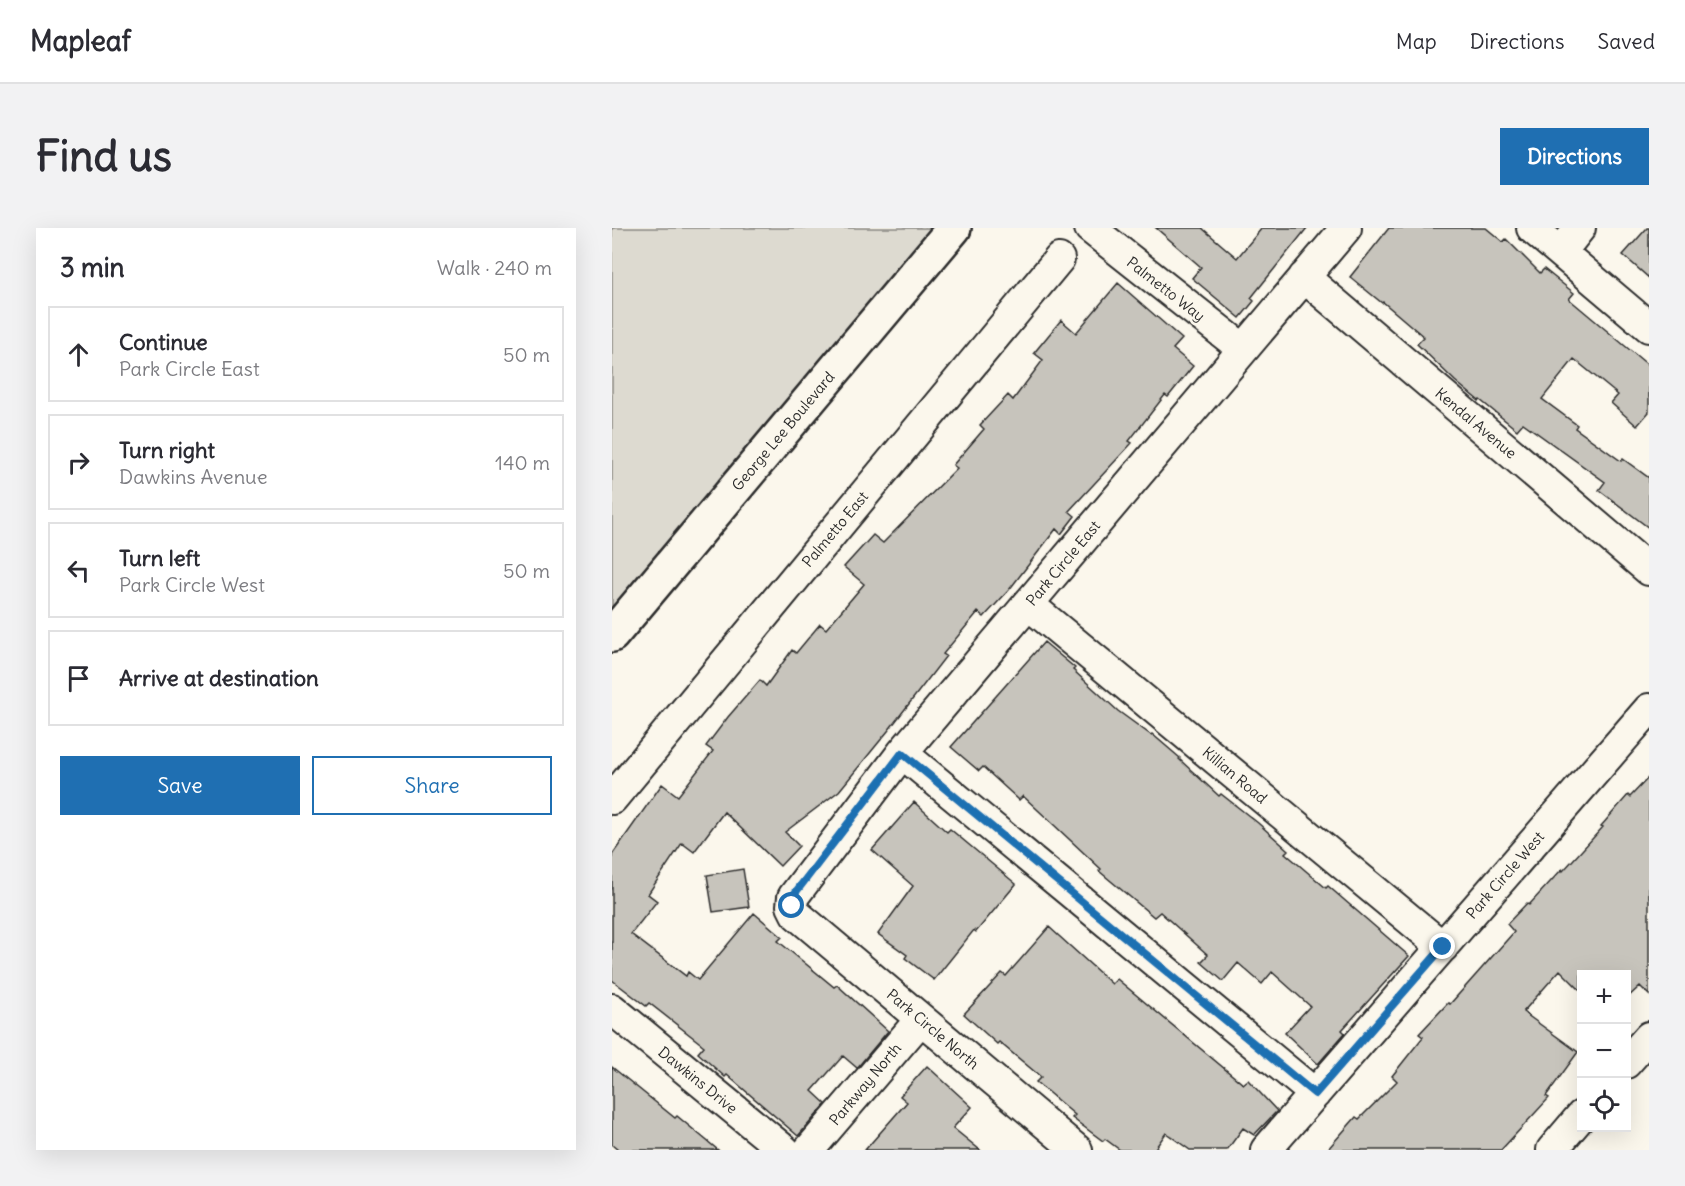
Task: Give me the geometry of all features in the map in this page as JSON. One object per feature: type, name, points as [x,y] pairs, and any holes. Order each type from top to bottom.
[{"type":"main road","name":"George Lee Boulevard","points":[[612,635],[954,228]]},
{"type":"street","name":"Palmetto Way","points":[[1090,228],[1243,349]]},
{"type":"street","name":"Park Circle East","points":[[792,906],[792,897],[902,753],[1346,228]]},
{"type":"street","points":[[1532,228],[1649,327]]},
{"type":"street","points":[[1561,252],[1580,228]]},
{"type":"street","name":"Palmetto East","points":[[612,799],[1059,259]]},
{"type":"street","name":"Kendal Avenue","points":[[1304,277],[1649,570]]},
{"type":"street","name":"Killian Road","points":[[1028,604],[1443,947]]},
{"type":"street","name":"Park Circle West","points":[[1266,1150],[1649,709]]},
{"type":"street","points":[[902,753],[1315,1094]]},
{"type":"street","name":"Park Circle North","points":[[792,906],[796,914],[1077,1150]]},
{"type":"street","name":"Dawkins Drive","points":[[612,1010],[784,1150]]},
{"type":"street","name":"Parkway North","points":[[809,1150],[921,1019]]},
{"type":"street","points":[[1631,1057],[1649,1036]]},
{"type":"street","points":[[1552,1150],[1577,1121]]},
{"type":"shaded area","points":[[612,228],[934,228],[612,614]]},
{"type":"building","points":[[1156,228],[1202,228],[1237,258],[1262,228],[1307,228],[1251,298],[1254,301],[1240,318],[1192,278],[1201,267]]},
{"type":"building","points":[[1389,228],[1486,228],[1503,242],[1506,239],[1540,273],[1544,269],[1574,293],[1569,299],[1649,366],[1649,412],[1637,426],[1611,403],[1618,395],[1574,359],[1542,399],[1577,425],[1575,428],[1649,478],[1649,528],[1599,490],[1605,482],[1523,423],[1517,430],[1455,381],[1417,344],[1424,337],[1350,277]]},
{"type":"building","points":[[1649,228],[1649,278],[1623,255]]},
{"type":"building","points":[[1118,283],[1182,339],[1173,349],[1193,366],[1168,397],[1165,395],[1129,441],[1132,443],[1069,511],[1075,516],[1061,534],[1056,529],[1009,590],[984,617],[978,612],[943,654],[946,656],[839,791],[785,832],[799,846],[780,866],[724,812],[694,852],[682,843],[648,894],[657,901],[631,934],[686,976],[688,972],[698,980],[754,913],[782,937],[778,941],[834,987],[837,985],[888,1031],[857,1068],[843,1056],[812,1091],[826,1104],[798,1136],[698,1053],[704,1046],[649,1003],[646,1006],[612,980],[612,855],[662,784],[678,796],[713,751],[706,746],[760,680],[766,686],[792,650],[796,653],[820,624],[826,629],[864,584],[844,567],[873,535],[883,543],[957,468],[953,465],[984,429],[980,425],[1008,395],[1013,400],[1043,360],[1034,353],[1061,320],[1076,333]]},
{"type":"building","points":[[1044,642],[1075,668],[1073,670],[1118,711],[1152,734],[1219,796],[1221,794],[1258,823],[1288,850],[1285,853],[1326,888],[1328,886],[1409,956],[1342,1030],[1345,1033],[1318,1064],[1285,1033],[1310,1006],[1272,972],[1262,984],[1238,963],[1223,981],[1201,962],[1208,955],[1160,912],[1154,917],[1099,871],[1101,869],[1023,796],[1019,800],[983,767],[979,771],[951,747]]},
{"type":"building","points":[[1649,777],[1649,995],[1640,986],[1631,994],[1631,970],[1577,970],[1577,987],[1560,970],[1523,1012],[1577,1053],[1546,1096],[1549,1098],[1501,1150],[1327,1150],[1356,1117],[1359,1119],[1397,1081],[1392,1076],[1423,1037],[1419,1034],[1448,1003],[1450,1004],[1514,932],[1507,924],[1527,903],[1529,905],[1562,869],[1563,871],[1628,795],[1630,797]]},
{"type":"building","points":[[914,802],[947,832],[950,829],[1016,884],[976,932],[974,930],[934,980],[905,958],[907,955],[878,934],[913,886],[872,850]]},
{"type":"building","points":[[743,869],[749,907],[713,912],[707,875]]},
{"type":"building","points":[[1049,927],[1112,984],[1117,979],[1243,1084],[1248,1080],[1277,1111],[1254,1135],[1243,1128],[1227,1150],[1190,1150],[1166,1133],[1154,1150],[1120,1150],[1105,1139],[1103,1141],[1072,1118],[1075,1115],[1036,1082],[1041,1077],[999,1042],[997,1044],[964,1014],[1002,973],[1006,976]]},
{"type":"building","points":[[927,1066],[972,1107],[953,1128],[980,1150],[865,1150],[907,1102],[900,1096]]},
{"type":"building","points":[[612,1067],[718,1150],[618,1150],[612,1145]]},
{"type":"route","points":[[792,906],[792,897],[902,753],[1315,1094],[1443,947]]}]
